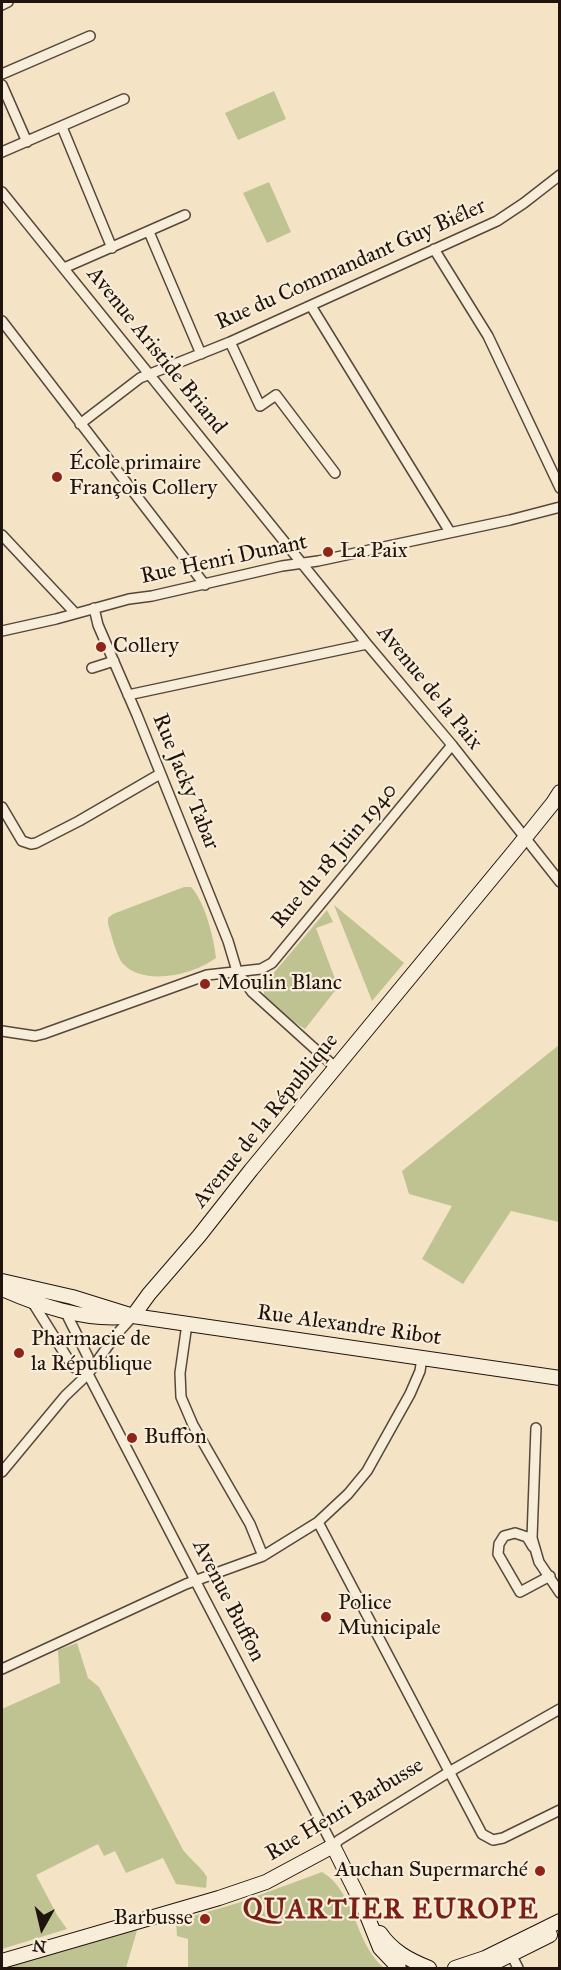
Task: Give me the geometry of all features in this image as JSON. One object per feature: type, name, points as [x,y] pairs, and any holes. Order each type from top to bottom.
[{"type":"street","points":[[2,4],[8,2]]},
{"type":"street","points":[[2,74],[90,36]]},
{"type":"street","points":[[2,85],[27,142]]},
{"type":"street","points":[[2,152],[124,99]]},
{"type":"street","points":[[62,127],[112,248]]},
{"type":"street","name":"Rue du Commandant Guy Biéler","points":[[80,424],[140,378],[230,342],[497,221],[560,175]]},
{"type":"street","name":"Avenue Aristide Briand","points":[[2,192],[302,563]]},
{"type":"street","points":[[63,268],[185,215]]},
{"type":"street","points":[[149,232],[201,354]]},
{"type":"street","points":[[434,249],[488,336],[560,488]]},
{"type":"street","points":[[311,306],[450,532]]},
{"type":"street","points":[[2,321],[204,585]]},
{"type":"street","points":[[230,342],[260,406],[276,395],[335,473]]},
{"type":"street","name":"Rue Henri Dunant","points":[[2,631],[129,599],[318,561],[560,507]]},
{"type":"street","points":[[2,535],[75,613]]},
{"type":"street","name":"Avenue de la Paix","points":[[302,563],[452,745],[560,882]]},
{"type":"street","name":"Rue Jacky Tabar","points":[[94,608],[98,625],[228,941],[237,971]]},
{"type":"street","points":[[128,695],[367,644]]},
{"type":"street","points":[[92,668],[114,661]]},
{"type":"street","name":"Rue du 18 Juin 1940","points":[[2,1031],[35,1036],[43,1034],[207,975],[261,969],[272,963],[452,745]]},
{"type":"street","points":[[2,807],[22,841],[36,843],[160,774]]},
{"type":"street","name":"Avenue de la République","points":[[2,1472],[65,1396],[88,1374],[149,1294],[200,1236],[251,1170],[560,792]]},
{"type":"street","points":[[237,971],[252,992],[336,1068]]},
{"type":"street","points":[[2,1281],[57,1293],[133,1316]]},
{"type":"street","points":[[2,1289],[33,1303],[66,1312],[109,1318],[133,1316]]},
{"type":"street","name":"Avenue Buffon","points":[[57,1293],[88,1357],[88,1374],[333,1846]]},
{"type":"street","name":"Avenue Buffon","points":[[33,1303],[73,1367],[88,1374]]},
{"type":"street","name":"Rue Alexandre Ribot","points":[[133,1316],[560,1378]]},
{"type":"street","points":[[187,1324],[180,1372],[181,1397],[193,1425],[250,1524],[262,1556]]},
{"type":"street","points":[[2,1669],[76,1633],[195,1581],[262,1556],[318,1522],[348,1494],[366,1471],[410,1394],[420,1371],[422,1358]]},
{"type":"street","points":[[536,1428],[532,1538],[539,1562],[560,1593]]},
{"type":"street","points":[[318,1522],[482,1834],[493,1840],[503,1838],[560,1810]]},
{"type":"street","points":[[534,1549],[526,1537],[515,1533],[504,1536],[499,1544],[498,1554],[520,1592],[549,1576]]},
{"type":"street","name":"Rue Henri Barbusse","points":[[2,1961],[219,1898],[266,1882],[333,1846],[339,1840],[449,1772],[560,1709]]},
{"type":"street","points":[[333,1846],[364,1908],[380,1948],[399,1968]]},
{"type":"street","points":[[364,1908],[387,1943],[410,1960],[429,1968]]},
{"type":"street","points":[[484,1968],[509,1950],[560,1921]]},
{"type":"street","points":[[455,1968],[560,1930]]},
{"type":"street","points":[[509,1950],[518,1968]]},
{"type":"green space","points":[[274,91],[286,119],[238,140],[225,113]]},
{"type":"green space","points":[[269,182],[291,232],[267,243],[243,193]]},
{"type":"green space","points":[[184,887],[191,887],[201,902],[211,931],[216,958],[196,969],[170,976],[144,975],[132,971],[123,964],[114,945],[108,918],[113,914]]},
{"type":"green space","points":[[334,905],[404,963],[372,1001]]},
{"type":"green space","points":[[327,910],[333,922],[316,928],[338,987],[305,1029],[269,1002],[264,991],[272,975]]},
{"type":"green space","points":[[559,1045],[559,1222],[511,1211],[463,1284],[422,1259],[452,1206],[409,1194],[402,1171]]},
{"type":"green space","points":[[77,1643],[88,1678],[99,1687],[183,1850],[207,1877],[206,1888],[176,1884],[163,1858],[126,1873],[115,1851],[104,1856],[98,1844],[36,1875],[67,1929],[2,1949],[2,1709],[60,1683],[58,1650]]},
{"type":"green space","points":[[322,1872],[342,1892],[366,1945],[384,1968],[188,1968],[188,1939],[177,1936],[176,1921],[238,1903]]},
{"type":"green space","points":[[138,1927],[126,1968],[2,1968],[2,1966]]},
{"type":"place","name":"École primaire François Collery","points":[[57,477]]},
{"type":"place","name":"La Paix","points":[[328,552]]},
{"type":"place","name":"Collery","points":[[101,647]]},
{"type":"place","name":"Moulin Blanc","points":[[205,984]]},
{"type":"place","name":"Pharmacie de la République","points":[[19,1353]]},
{"type":"place","name":"Buffon","points":[[132,1438]]},
{"type":"place","name":"Police Municipale","points":[[326,1617]]},
{"type":"place","name":"Auchan Supermarché","points":[[540,1871]]},
{"type":"place","name":"Barbusse","points":[[205,1919]]},
{"type":"district","name":"QUARTIER EUROPE","points":[[391,1911]]}]
